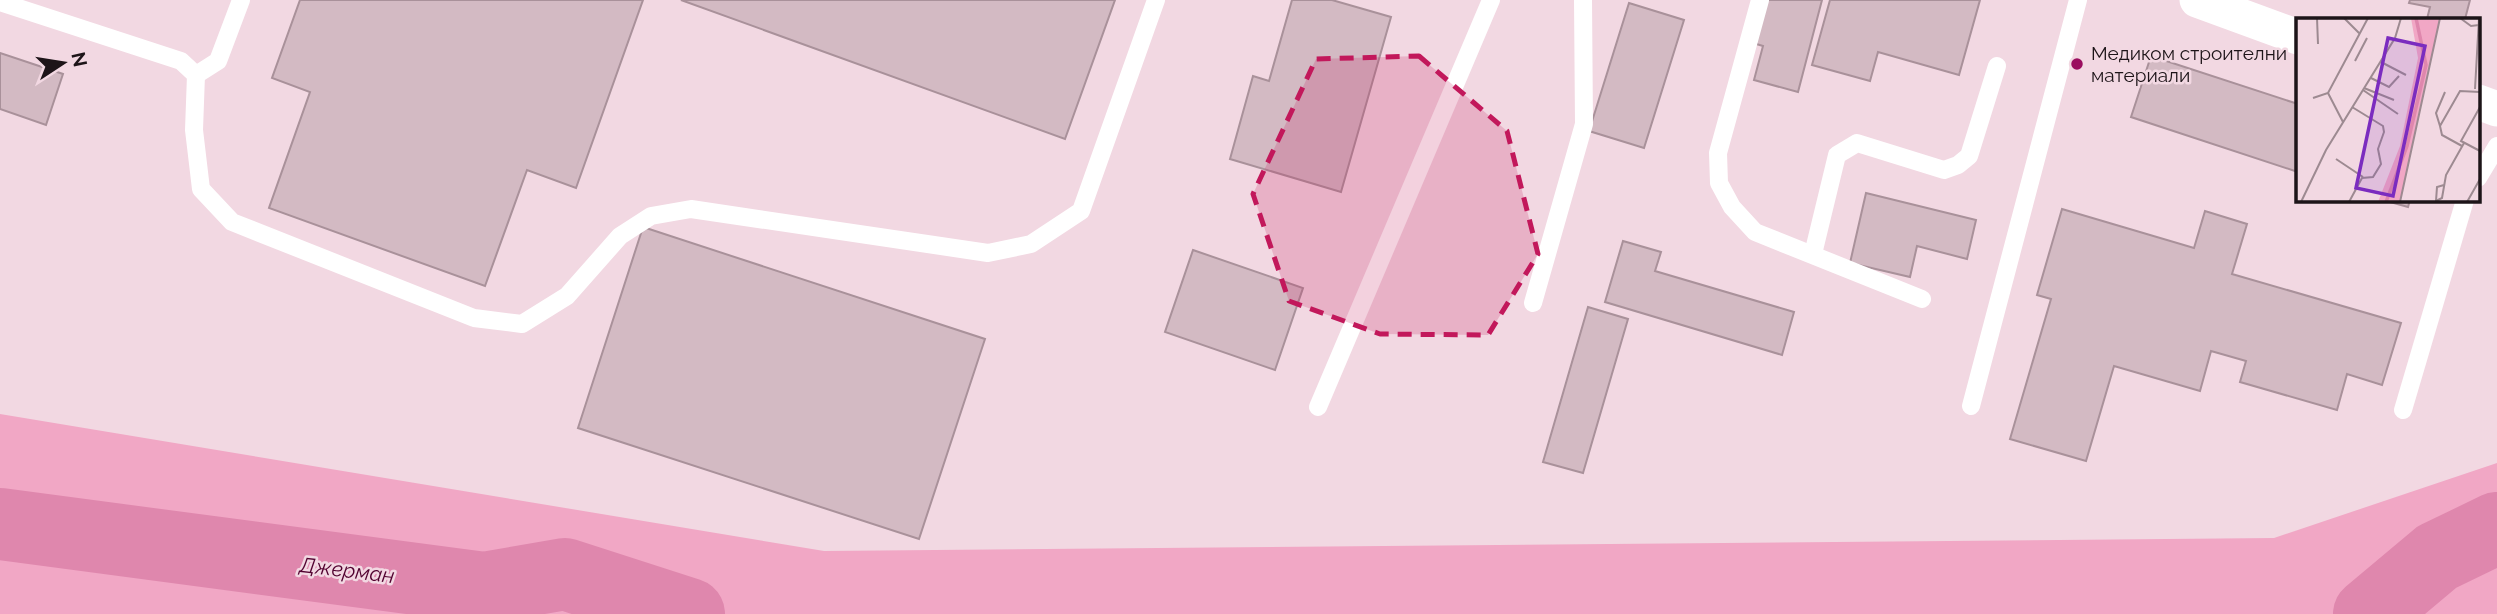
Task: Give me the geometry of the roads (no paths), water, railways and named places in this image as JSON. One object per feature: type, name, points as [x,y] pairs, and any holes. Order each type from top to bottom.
[{"type":"street","points":[[2197,0],[2296,36]]},
{"type":"street","points":[[2480,103],[2497,109]]},
{"type":"lane","points":[[196,75],[218,61],[241,0]]},
{"type":"lane","points":[[0,2],[181,61],[196,75],[194,130],[201,189],[232,222],[474,318],[522,324],[567,296],[620,236],[651,216],[691,209],[988,253],[1031,244],[1081,211],[1156,0]]},
{"type":"lane","points":[[1318,407],[1491,0]]},
{"type":"lane","points":[[1533,303],[1584,124],[1583,0]]},
{"type":"lane","points":[[1760,0],[1718,153],[1719,183],[1732,207],[1755,232],[1922,299]]},
{"type":"lane","points":[[1972,406],[2078,0]]},
{"type":"lane","points":[[1812,254],[1837,155],[1857,143],[1944,170],[1958,165],[1969,156],[1997,66]]},
{"type":"lane","points":[[2480,175],[2497,146]]},
{"type":"lane","points":[[2403,410],[2465,201]]},
{"type":"waterway","name":"Джерман","points":[[0,524],[484,588],[565,574],[689,614]]},
{"type":"waterway","name":"Джерман","points":[[2369,614],[2437,557],[2497,528]]},
{"type":"place","name":"Медиком строителни материали","points":[[2077,64]]}]
